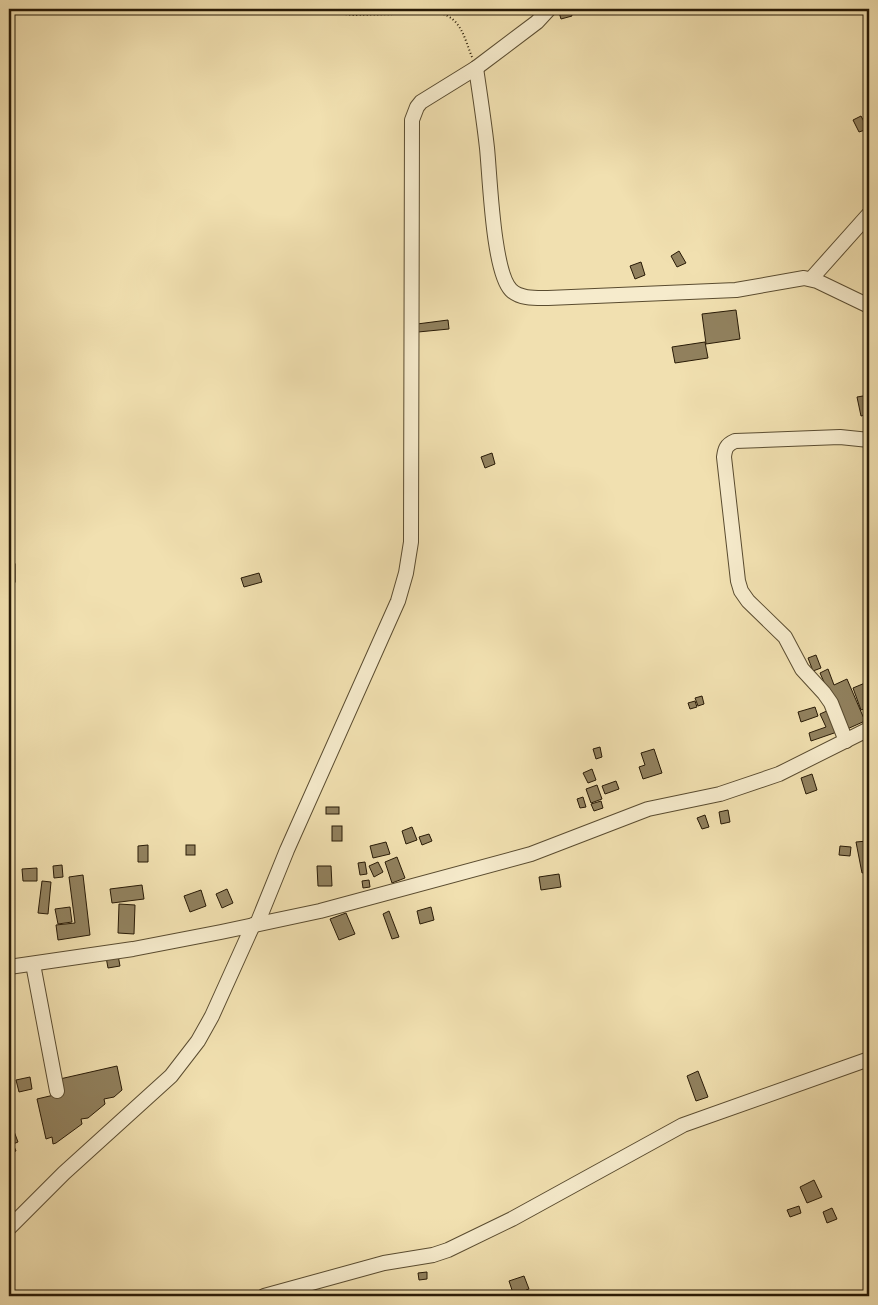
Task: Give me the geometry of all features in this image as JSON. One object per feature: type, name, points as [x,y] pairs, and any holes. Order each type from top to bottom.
[{"type":"street","points":[[9,1228],[64,1173],[171,1076],[198,1041],[212,1016],[255,924],[398,601],[406,573],[411,542],[412,120],[421,102],[474,63],[536,22],[549,9]]},
{"type":"street","points":[[474,63],[487,148],[498,255],[505,283],[512,292],[527,298],[548,298],[736,290],[794,278],[811,279],[869,306]]},
{"type":"street","points":[[811,279],[869,214]]},
{"type":"street","points":[[846,741],[834,709],[824,693],[802,669],[784,637],[748,601],[741,591],[738,581],[724,457],[728,444],[735,441],[840,437],[869,440]]},
{"type":"street","points":[[9,967],[133,949],[320,911],[541,851],[648,809],[720,794],[779,774],[869,729]]},
{"type":"street","points":[[33,964],[57,1091]]},
{"type":"street","points":[[264,1296],[384,1263],[433,1255],[448,1250],[512,1219],[683,1125],[869,1059]]},
{"type":"path","points":[[290,9],[354,15],[440,13],[450,16],[460,27],[474,63]]},
{"type":"building","points":[[558,9],[570,9],[572,16],[561,19]]},
{"type":"building","points":[[861,116],[868,129],[859,132],[853,120]]},
{"type":"building","points":[[679,251],[686,263],[677,267],[671,256]]},
{"type":"building","points":[[641,262],[645,275],[635,279],[630,266]]},
{"type":"building","points":[[736,310],[740,339],[706,344],[702,314]]},
{"type":"building","points":[[448,320],[449,329],[418,332],[417,324]]},
{"type":"building","points":[[705,342],[708,358],[675,363],[672,347]]},
{"type":"building","points":[[869,395],[869,414],[861,416],[857,397]]},
{"type":"building","points":[[492,453],[495,464],[485,468],[481,457]]},
{"type":"building","points":[[9,564],[15,564],[15,582],[9,582]]},
{"type":"building","points":[[259,573],[262,582],[244,587],[241,578]]},
{"type":"building","points":[[816,655],[821,668],[813,671],[808,658]]},
{"type":"building","points":[[828,669],[834,685],[847,679],[865,721],[845,730],[820,673]]},
{"type":"building","points":[[865,683],[869,700],[865,701],[865,703],[869,701],[869,707],[861,710],[853,688]]},
{"type":"building","points":[[702,696],[704,704],[698,706],[695,698]]},
{"type":"building","points":[[695,701],[697,707],[690,709],[688,703]]},
{"type":"building","points":[[815,707],[818,716],[801,722],[798,712]]},
{"type":"building","points":[[829,710],[837,732],[811,741],[809,733],[826,727],[820,714]]},
{"type":"building","points":[[600,747],[602,757],[596,759],[593,749]]},
{"type":"building","points":[[654,749],[662,773],[643,779],[639,767],[645,765],[641,753]]},
{"type":"building","points":[[592,769],[596,780],[588,783],[583,773]]},
{"type":"building","points":[[812,774],[817,790],[806,794],[801,778]]},
{"type":"building","points":[[616,781],[619,789],[605,794],[602,786]]},
{"type":"building","points":[[597,785],[602,799],[591,803],[586,789]]},
{"type":"building","points":[[583,797],[586,807],[580,808],[577,799]]},
{"type":"building","points":[[601,801],[603,808],[594,811],[591,804]]},
{"type":"building","points":[[326,807],[339,807],[339,814],[326,814]]},
{"type":"building","points":[[728,810],[730,822],[721,824],[719,812]]},
{"type":"building","points":[[705,815],[709,827],[702,829],[697,818]]},
{"type":"building","points":[[332,826],[342,826],[342,841],[332,841]]},
{"type":"building","points":[[412,827],[417,840],[406,844],[402,831]]},
{"type":"building","points":[[429,834],[432,841],[422,845],[419,837]]},
{"type":"building","points":[[867,841],[869,872],[862,873],[856,842]]},
{"type":"building","points":[[386,842],[390,854],[373,858],[370,846]]},
{"type":"building","points":[[148,845],[148,862],[138,862],[138,846]]},
{"type":"building","points":[[186,845],[195,845],[195,855],[186,855]]},
{"type":"building","points":[[840,846],[851,847],[850,856],[839,855]]},
{"type":"building","points":[[397,857],[405,878],[392,883],[385,862]]},
{"type":"building","points":[[365,862],[367,874],[360,875],[358,863]]},
{"type":"building","points":[[378,862],[383,872],[374,877],[369,866]]},
{"type":"building","points":[[62,865],[63,877],[54,878],[53,866]]},
{"type":"building","points":[[317,866],[331,866],[332,886],[318,886]]},
{"type":"building","points":[[37,868],[37,881],[23,881],[22,869]]},
{"type":"building","points":[[559,874],[561,887],[541,890],[539,877]]},
{"type":"building","points":[[83,875],[90,935],[58,940],[56,925],[75,923],[69,877]]},
{"type":"building","points":[[369,880],[370,887],[363,888],[362,881]]},
{"type":"building","points":[[42,881],[51,882],[48,914],[38,913]]},
{"type":"building","points":[[142,885],[144,899],[112,903],[110,889]]},
{"type":"building","points":[[227,889],[233,903],[222,908],[216,894]]},
{"type":"building","points":[[201,890],[206,906],[190,912],[184,896]]},
{"type":"building","points":[[119,904],[135,905],[134,934],[118,933]]},
{"type":"building","points":[[70,907],[72,922],[58,924],[55,909]]},
{"type":"building","points":[[431,907],[434,920],[420,924],[417,911]]},
{"type":"building","points":[[389,911],[399,937],[392,939],[383,914]]},
{"type":"building","points":[[346,913],[355,934],[339,940],[330,919]]},
{"type":"building","points":[[118,955],[120,966],[108,968],[106,957]]},
{"type":"building","points":[[117,1066],[122,1090],[114,1097],[104,1099],[105,1104],[88,1118],[81,1119],[82,1124],[56,1143],[53,1144],[52,1137],[46,1139],[37,1099],[54,1095],[51,1081]]},
{"type":"building","points":[[698,1071],[708,1097],[696,1101],[687,1076]]},
{"type":"building","points":[[30,1077],[32,1089],[19,1092],[16,1080]]},
{"type":"building","points":[[9,1118],[18,1142],[13,1144],[16,1151],[9,1153]]},
{"type":"building","points":[[814,1180],[822,1197],[807,1203],[800,1187]]},
{"type":"building","points":[[799,1206],[801,1213],[790,1217],[787,1210]]},
{"type":"building","points":[[832,1208],[837,1219],[827,1223],[823,1212]]},
{"type":"building","points":[[427,1272],[427,1279],[419,1280],[418,1273]]},
{"type":"building","points":[[524,1276],[529,1289],[526,1290],[528,1296],[514,1296],[509,1281]]}]
